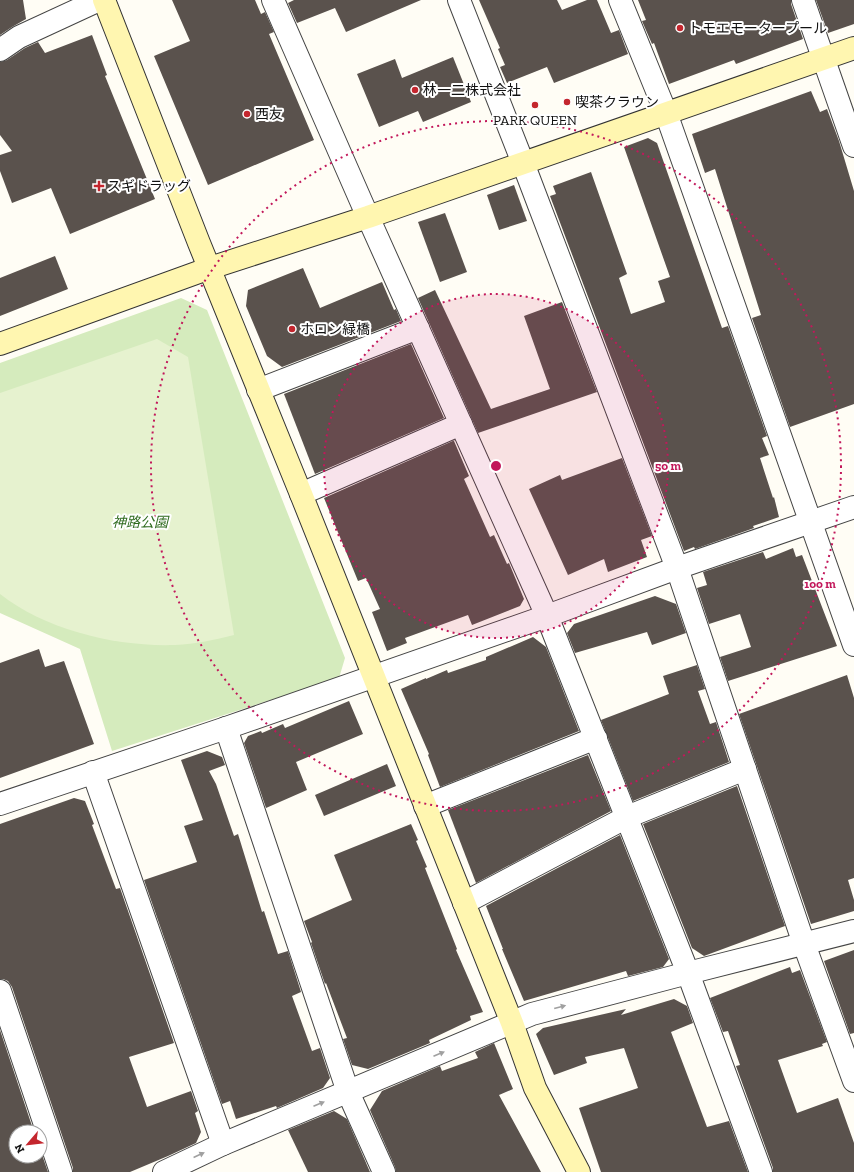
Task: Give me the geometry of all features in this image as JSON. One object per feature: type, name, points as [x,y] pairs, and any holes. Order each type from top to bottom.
[{"type":"street","points":[[0,50],[20,37],[99,0]]},
{"type":"street","points":[[104,0],[258,390],[512,1023],[535,1088],[579,1172]]},
{"type":"street","points":[[273,0],[368,217],[547,616],[688,973],[761,1172]]},
{"type":"street","points":[[459,0],[523,163],[677,568],[804,944],[854,1081]]},
{"type":"street","points":[[620,0],[666,113],[854,644]]},
{"type":"street","points":[[803,0],[854,146]]},
{"type":"street","points":[[0,344],[210,268],[368,217],[854,48]]},
{"type":"street","points":[[258,390],[418,328]]},
{"type":"street","points":[[301,494],[461,424]]},
{"type":"street","points":[[0,804],[226,728],[547,616],[677,568],[854,507]]},
{"type":"street","points":[[226,728],[348,1092],[384,1172]]},
{"type":"street","points":[[425,806],[596,738]]},
{"type":"street","points":[[464,903],[627,817],[745,769]]},
{"type":"street","points":[[93,772],[223,1144]]},
{"type":"street","points":[[164,1172],[223,1144],[532,1014],[854,931]]},
{"type":"street","points":[[0,991],[61,1172]]},
{"type":"green space","name":"神路公園","points":[[181,298],[207,310],[345,658],[339,678],[112,751],[80,649],[0,613],[0,363]]},
{"type":"green space","points":[[157,339],[188,357],[234,635],[205,642],[175,645],[152,645],[129,643],[83,634],[38,617],[18,607],[0,594],[0,393]]},
{"type":"building","points":[[0,0],[23,0],[26,19],[0,35]]},
{"type":"building","points":[[172,0],[255,0],[261,14],[265,12],[274,32],[269,34],[314,140],[208,185],[154,56],[190,41]]},
{"type":"building","points":[[294,0],[421,0],[346,32],[335,8],[297,23],[288,3]]},
{"type":"building","points":[[479,0],[557,0],[562,10],[587,0],[597,0],[611,33],[619,30],[628,54],[554,83],[547,67],[507,83],[500,67],[505,65],[498,49],[500,48]]},
{"type":"building","points":[[638,0],[791,0],[803,39],[736,64],[734,60],[669,84],[654,43],[652,44],[642,21],[646,20]]},
{"type":"building","points":[[816,0],[854,0],[854,24],[828,33]]},
{"type":"building","points":[[92,35],[107,75],[105,76],[155,199],[70,234],[51,188],[12,203],[0,171],[0,155],[12,151],[0,135],[0,62],[7,60],[25,48],[38,42],[45,53]]},
{"type":"building","name":"林一二株式会社","points":[[453,57],[471,102],[423,122],[418,111],[379,127],[357,74],[395,59],[402,78]]},
{"type":"building","points":[[811,91],[820,112],[827,109],[839,141],[854,191],[854,404],[790,427],[752,318],[761,315],[715,169],[705,173],[692,134]]},
{"type":"building","points":[[648,138],[657,143],[722,328],[728,326],[767,436],[762,438],[769,455],[760,458],[773,498],[774,497],[779,517],[753,526],[754,528],[695,549],[694,547],[684,551],[550,196],[556,194],[553,186],[591,172],[627,274],[619,278],[631,314],[665,302],[658,281],[670,277],[624,147]]},
{"type":"building","points":[[514,185],[527,221],[499,230],[487,195]]},
{"type":"building","points":[[445,213],[467,272],[440,282],[418,222]]},
{"type":"building","points":[[55,256],[68,289],[0,316],[0,278]]},
{"type":"building","name":"ホロン緑橋","points":[[303,268],[320,308],[382,282],[394,310],[396,309],[401,321],[282,367],[267,356],[246,306],[248,290]]},
{"type":"building","points":[[435,290],[491,409],[550,389],[524,316],[562,302],[597,392],[478,433],[418,298]]},
{"type":"building","points":[[411,344],[444,418],[315,474],[284,394]]},
{"type":"building","points":[[455,440],[454,441],[469,476],[464,479],[490,537],[494,535],[507,564],[509,563],[524,599],[520,606],[472,625],[468,615],[405,638],[407,643],[387,651],[372,612],[380,609],[366,578],[358,581],[324,498]]},
{"type":"building","points":[[622,458],[652,536],[641,540],[647,557],[608,572],[604,559],[568,575],[529,489],[560,475],[562,480]]},
{"type":"building","points":[[793,548],[796,557],[802,555],[837,646],[728,681],[720,657],[751,647],[740,614],[709,624],[697,588],[707,585],[703,572],[763,552],[766,559]]},
{"type":"building","points":[[655,596],[676,604],[686,633],[652,645],[647,632],[575,653],[567,633],[574,624]]},
{"type":"building","points":[[533,637],[546,647],[579,731],[440,787],[428,755],[429,754],[401,689],[447,670],[448,673],[486,660],[486,657]]},
{"type":"building","points":[[39,649],[45,667],[64,661],[94,744],[0,778],[0,663]]},
{"type":"building","points":[[697,665],[705,689],[698,691],[710,724],[716,722],[729,762],[633,801],[601,720],[669,694],[663,676]]},
{"type":"building","points":[[847,675],[854,698],[854,878],[848,880],[854,900],[854,911],[811,924],[739,714]]},
{"type":"building","points":[[349,701],[363,734],[296,762],[307,790],[266,808],[244,743],[248,736],[261,731],[262,733],[283,724],[285,728]]},
{"type":"building","points":[[207,751],[222,757],[225,765],[209,771],[216,784],[234,836],[238,834],[262,912],[264,911],[278,954],[288,951],[301,992],[292,996],[312,1051],[320,1048],[330,1078],[323,1088],[277,1108],[276,1106],[236,1119],[230,1101],[222,1104],[144,880],[197,862],[184,826],[203,820],[181,760]]},
{"type":"building","points":[[588,755],[611,811],[476,883],[448,810]]},
{"type":"building","points":[[387,764],[396,786],[324,816],[315,795]]},
{"type":"building","points":[[737,786],[785,926],[704,956],[692,948],[643,824]]},
{"type":"building","points":[[74,798],[85,801],[94,824],[92,825],[116,889],[120,888],[174,1043],[129,1057],[147,1107],[191,1091],[198,1111],[195,1113],[201,1132],[196,1143],[130,1172],[73,1172],[73,1168],[12,987],[8,981],[0,979],[0,824]]},
{"type":"building","points":[[411,824],[418,840],[416,841],[427,867],[425,868],[457,949],[456,950],[483,1012],[470,1016],[471,1020],[429,1040],[430,1043],[368,1069],[352,1065],[343,1039],[347,1038],[326,983],[325,984],[304,921],[352,900],[334,855]]},
{"type":"building","points":[[620,835],[669,959],[663,967],[628,976],[626,971],[524,1001],[486,906]]},
{"type":"building","points":[[854,950],[854,1033],[850,1034],[824,961]]},
{"type":"building","points":[[790,967],[792,973],[800,970],[827,1042],[822,1044],[823,1046],[778,1060],[797,1113],[838,1098],[854,1143],[854,1172],[773,1172],[773,1168],[736,1066],[740,1065],[728,1031],[723,1032],[710,998]]},
{"type":"building","points":[[674,999],[687,1006],[693,1023],[671,1032],[707,1127],[729,1121],[748,1172],[601,1172],[579,1108],[638,1088],[624,1048],[585,1057],[587,1063],[554,1075],[536,1034],[543,1028],[626,1009],[621,1015]]},
{"type":"building","points":[[0,1030],[31,1124],[8,1124],[8,1164],[45,1164],[48,1172],[0,1172]]},
{"type":"building","points":[[494,1043],[513,1089],[499,1095],[541,1172],[396,1172],[370,1110],[382,1091],[440,1066],[442,1071],[478,1058],[475,1052]]},
{"type":"building","points":[[334,1111],[347,1119],[370,1172],[308,1172],[288,1130]]},
{"type":"place","name":"トモエモータープール","points":[[680,28]]},
{"type":"place","name":"林一二株式会社","points":[[415,90]]},
{"type":"place","name":"喫茶クラウン","points":[[567,102]]},
{"type":"place","name":"PARK QUEEN","points":[[535,105]]},
{"type":"place","name":"西友","points":[[247,114]]},
{"type":"place","name":"スギドラッグ","points":[[99,186]]},
{"type":"place","name":"ホロン緑橋","points":[[292,329]]}]
